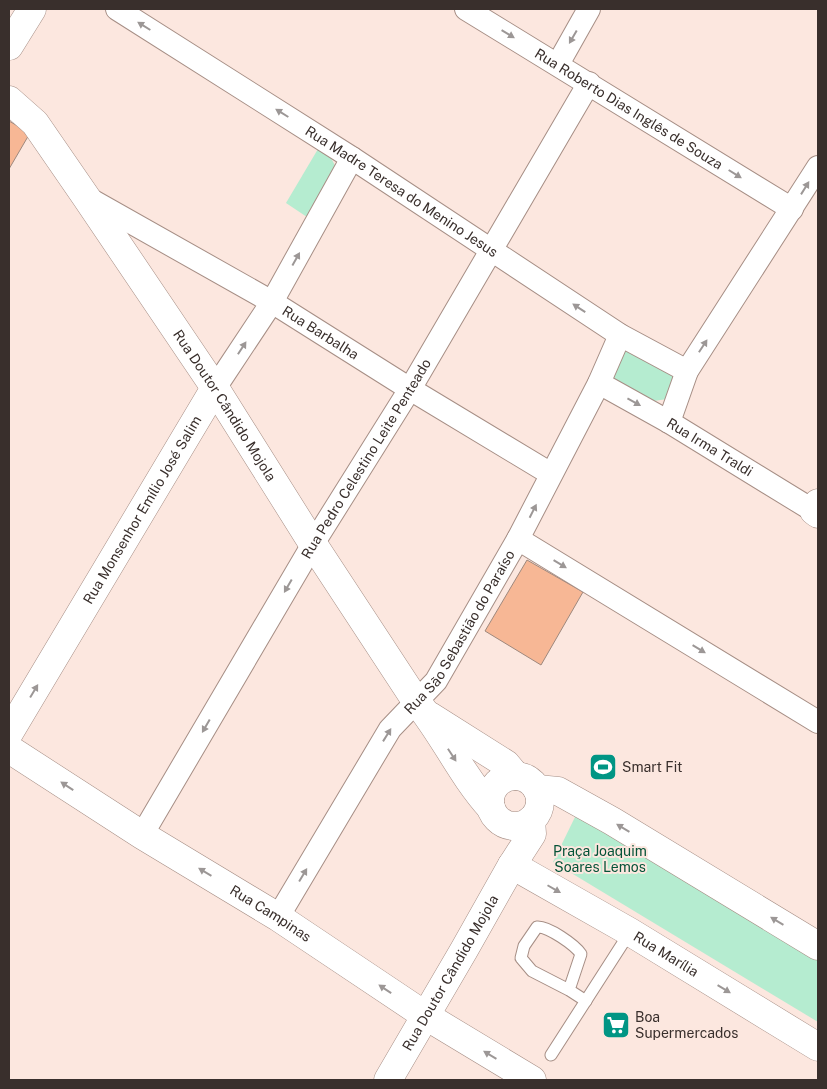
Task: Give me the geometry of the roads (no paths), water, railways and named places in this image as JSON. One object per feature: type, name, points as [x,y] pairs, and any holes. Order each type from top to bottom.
[{"type":"street","points":[[9,46],[32,9]]},
{"type":"street","name":"Rua Madre Teresa do Menino Jesus","points":[[117,9],[352,158],[620,335],[688,371]]},
{"type":"street","name":"Rua Roberto Dias Inglês de Souza","points":[[466,9],[792,209]]},
{"type":"street","points":[[558,64],[589,9]]},
{"type":"street","name":"Rua Pedro Celestino Leite Penteado","points":[[142,835],[313,544],[410,389],[588,83]]},
{"type":"street","name":"Rua Doutor Cândido Mojola","points":[[10,99],[34,123],[86,197],[215,388],[313,544],[475,791],[495,814]]},
{"type":"street","name":"Rua Monsenhor Emílio José Salim","points":[[9,732],[215,388],[272,302],[352,158]]},
{"type":"street","points":[[669,422],[688,371],[818,167]]},
{"type":"street","name":"Rua Barbalha","points":[[86,197],[272,302],[410,389],[551,474]]},
{"type":"street","name":"Rua São Sebastião do Paraíso","points":[[278,917],[390,729],[421,707],[518,539],[599,383],[620,335]]},
{"type":"street","name":"Rua Irma Traldi","points":[[599,383],[669,422],[817,510]]},
{"type":"street","points":[[518,539],[818,722]]},
{"type":"street","name":"Rua Doutor Cândido Mojola","points":[[388,1080],[512,865],[532,834],[531,820],[538,811],[540,800],[527,783],[506,764],[421,707]]},
{"type":"street","name":"Rua Campinas","points":[[9,748],[142,835],[278,917],[426,1016],[532,1080]]},
{"type":"street","name":"Rua Doutor Cândido Mojola","points":[[512,865],[490,800],[496,785],[502,780],[527,783]]},
{"type":"street","points":[[527,783],[558,791],[818,946]]},
{"type":"street","points":[[495,814],[505,824],[519,826],[531,820]]},
{"type":"street","name":"Rua Marília","points":[[512,865],[630,932],[818,1047]]},
{"type":"lane","points":[[569,990],[581,954],[573,944],[553,932],[537,927],[524,946],[521,958],[532,971],[586,1001]]},
{"type":"lane","points":[[551,1055],[630,932]]},
{"type":"place","name":"Smart Fit","points":[[603,767]]},
{"type":"place","name":"Boa Supermercados","points":[[616,1025]]},
{"type":"park label","name":"Praça Joaquim Soares Lemos","points":[[600,860]]}]
